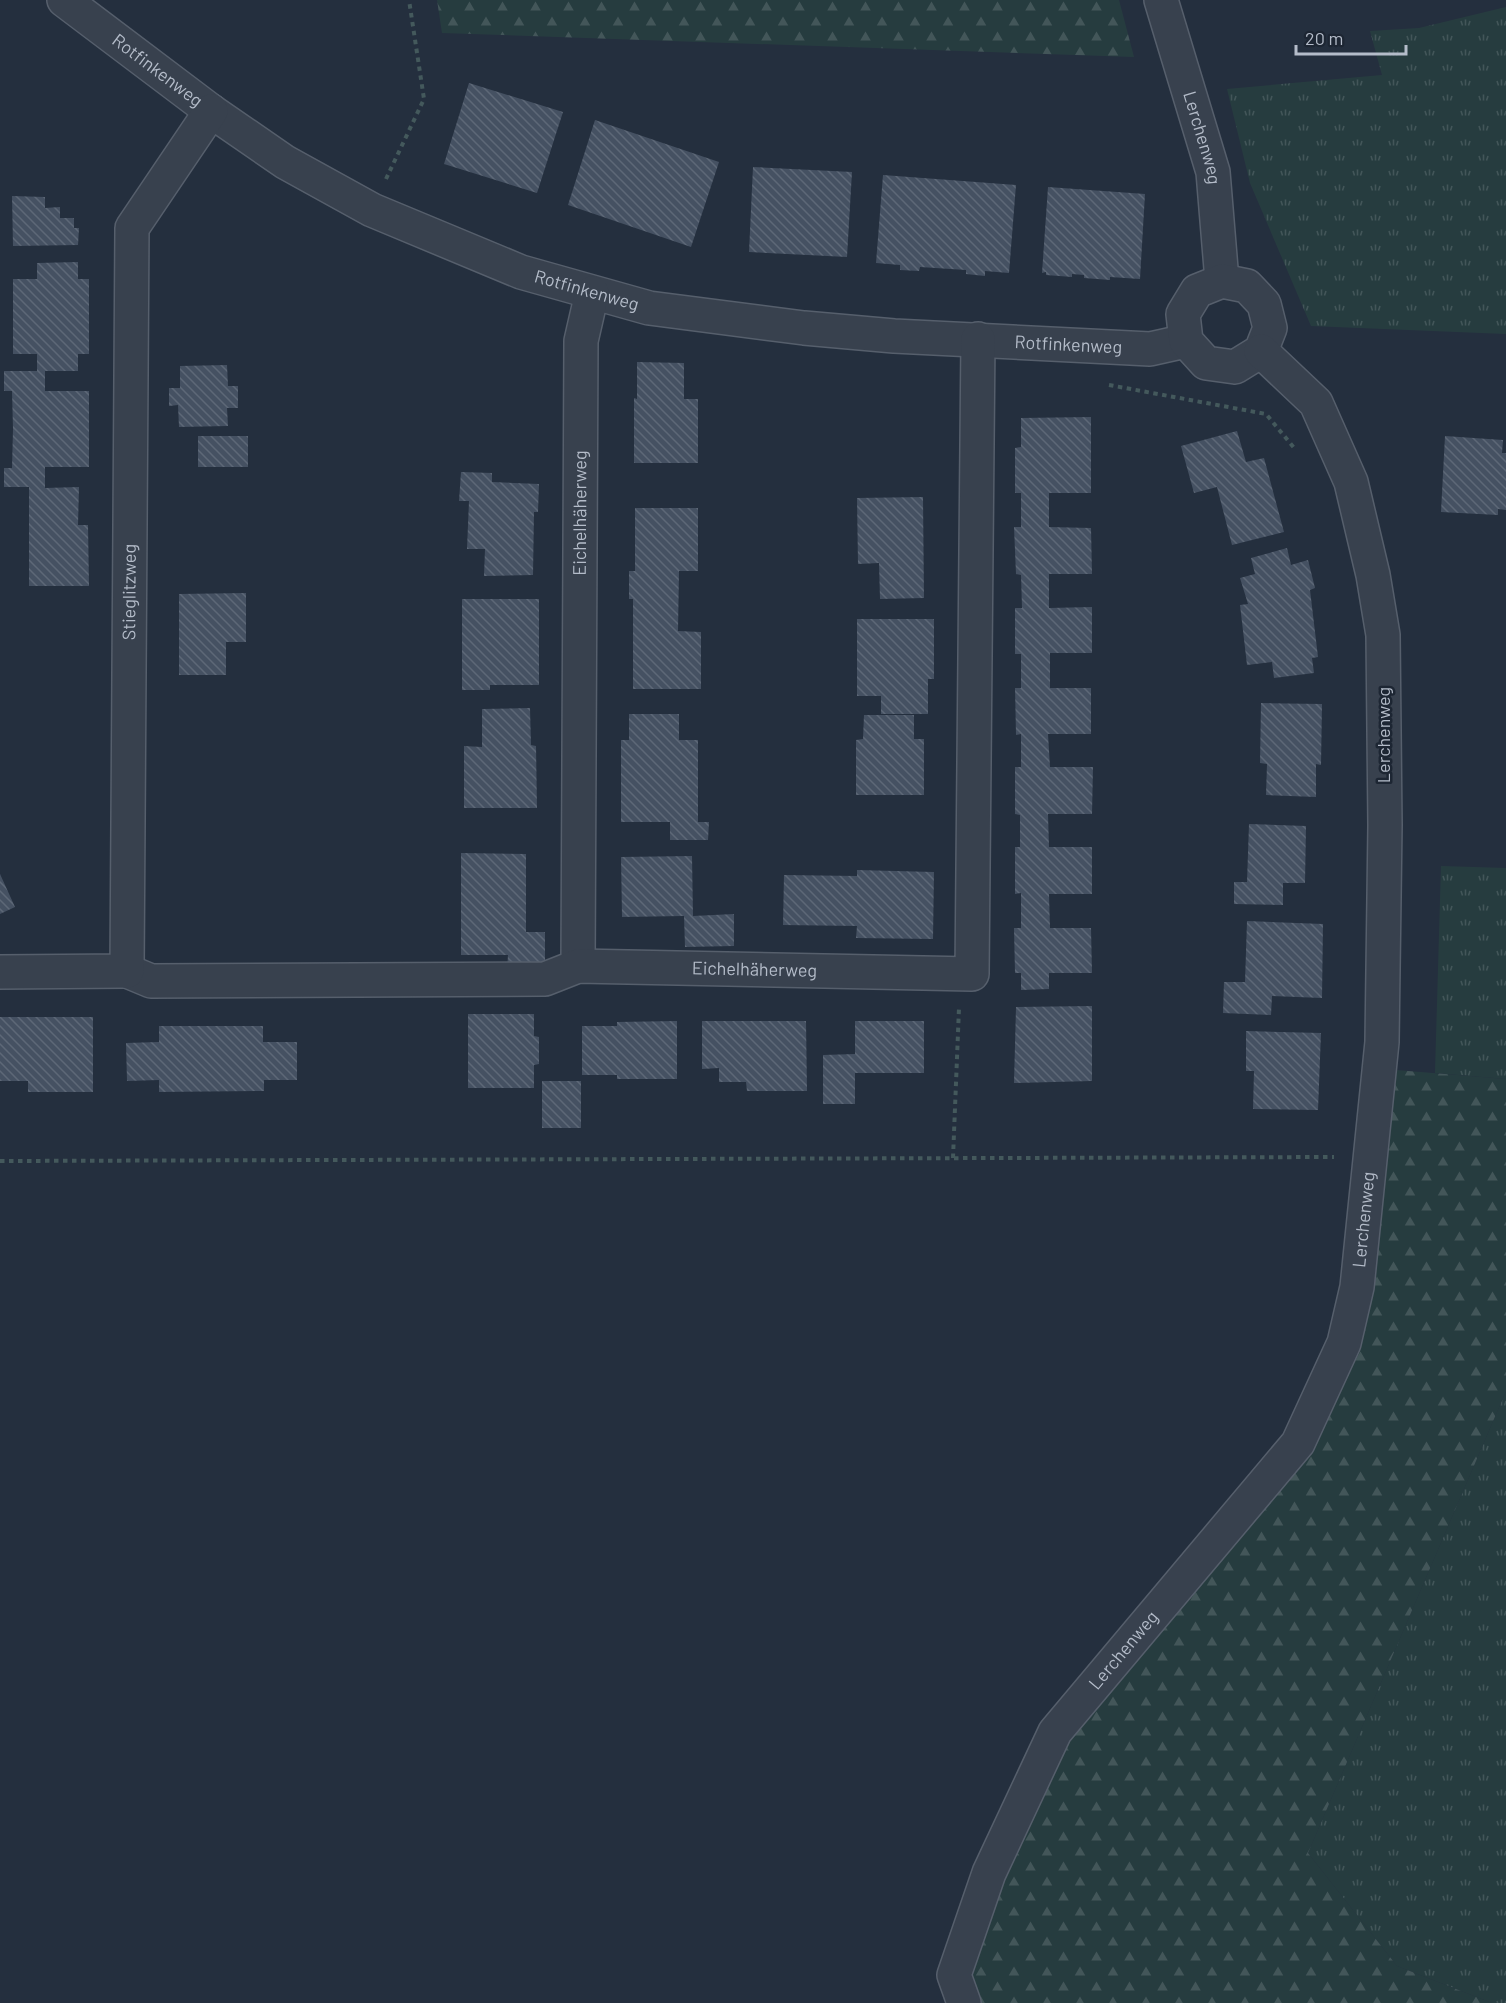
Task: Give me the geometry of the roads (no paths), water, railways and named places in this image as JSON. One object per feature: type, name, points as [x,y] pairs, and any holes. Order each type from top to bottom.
[{"type":"street","name":"Rotfinkenweg","points":[[64,0],[211,111],[285,162],[372,210],[521,272],[649,308],[804,328],[894,336],[1150,349],[1186,341]]},
{"type":"street","name":"Lerchenweg","points":[[1161,0],[1213,172],[1222,281]]},
{"type":"street","name":"Stieglitzweg","points":[[127,971],[132,228],[211,111]]},
{"type":"street","points":[[1222,281],[1247,286],[1264,304],[1270,328],[1261,351],[1235,367],[1206,363],[1186,341],[1183,314],[1197,291],[1222,281]]},
{"type":"street","name":"Eichelhäherweg","points":[[592,293],[580,340],[578,966],[972,974],[978,339]]},
{"type":"street","name":"Lerchenweg","points":[[964,2003],[954,1975],[989,1873],[1055,1732],[1298,1443],[1344,1342],[1357,1287],[1382,1042],[1385,825],[1383,635],[1373,575],[1351,482],[1316,403],[1261,351]]},
{"type":"street","points":[[0,972],[127,971],[151,981],[545,979],[578,966]]}]
